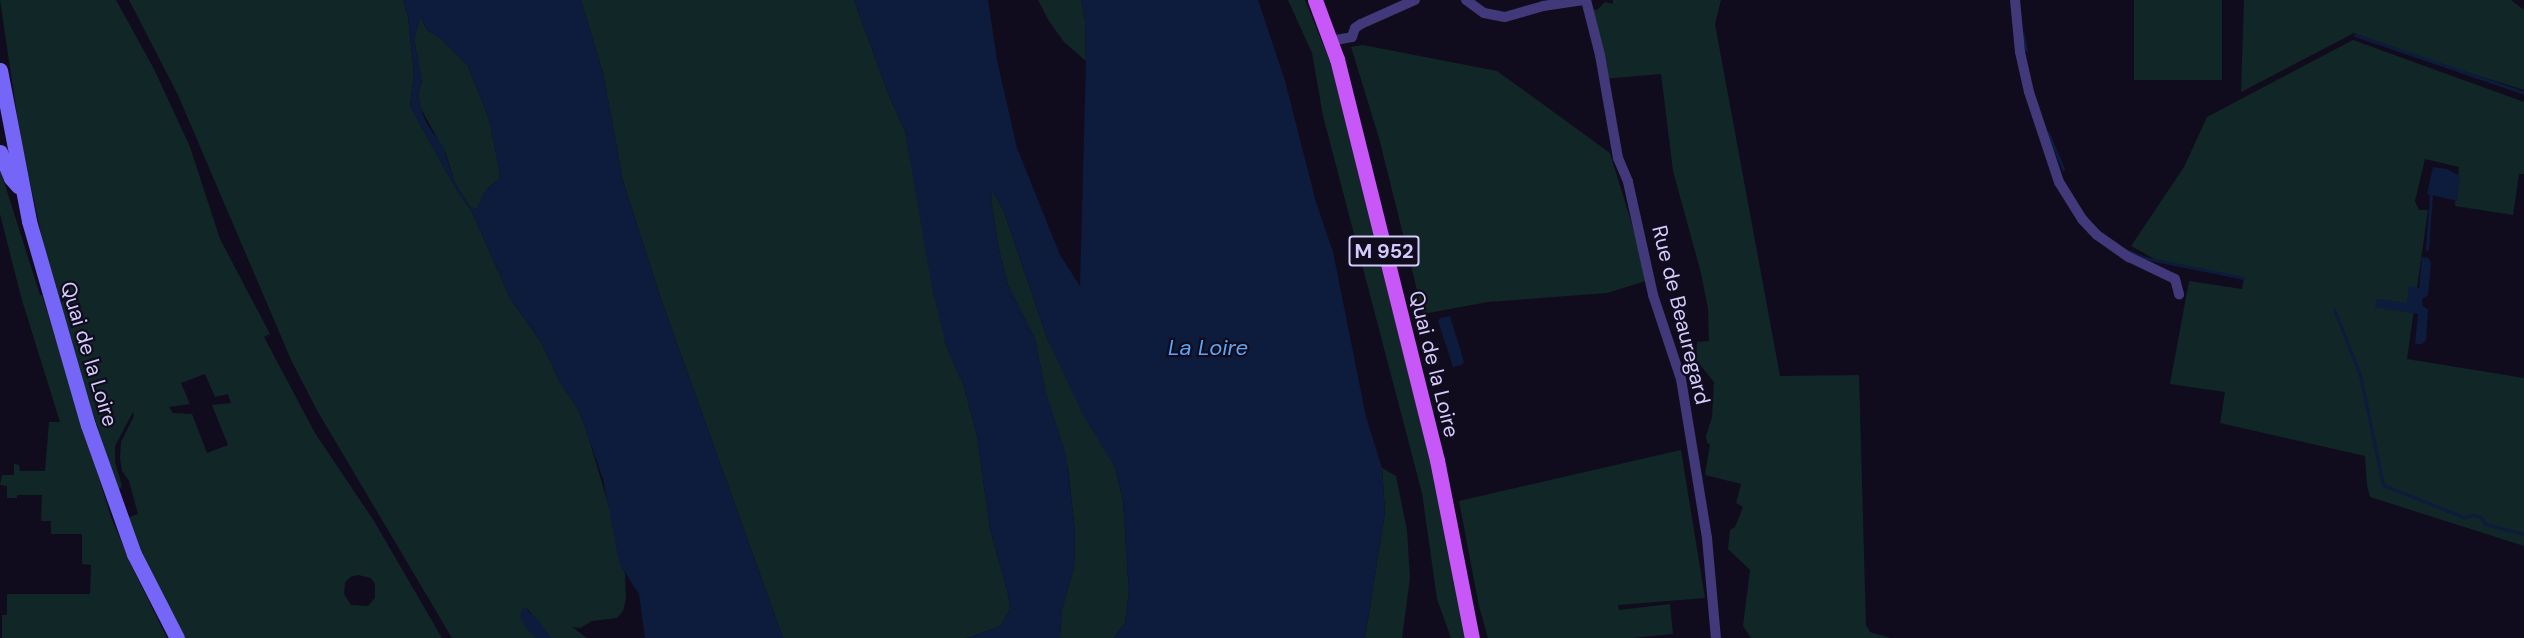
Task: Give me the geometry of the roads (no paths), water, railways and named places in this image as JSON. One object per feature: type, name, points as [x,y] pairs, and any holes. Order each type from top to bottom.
[{"type":"main road","name":"Quai de la Loire","points":[[1315,0],[1330,41],[1439,467],[1472,638]]},
{"type":"main road","name":"Quai de la Loire","points":[[0,70],[22,190],[46,285],[112,500],[134,554],[177,638]]},
{"type":"main road","points":[[0,152],[11,178],[22,190]]},
{"type":"street","points":[[1330,41],[1352,37],[1355,28],[1361,24],[1414,0]]},
{"type":"street","points":[[1466,0],[1484,13],[1505,17],[1544,6],[1586,2]]},
{"type":"street","points":[[2015,0],[2028,88],[2059,182],[2082,219],[2097,235],[2129,257],[2175,279],[2179,294]]},
{"type":"street","name":"Rue de Beauregard","points":[[1586,2],[1600,55],[1618,158],[1628,182],[1653,296],[1681,379],[1707,538],[1716,638]]},
{"type":"water","points":[[403,0],[581,0],[603,73],[623,181],[661,299],[783,638],[645,638],[639,594],[620,565],[603,479],[579,411],[559,380],[542,344],[510,298],[472,212],[455,187],[410,106],[414,73],[408,17]],"holes":[[[421,17],[427,30],[440,38],[468,66],[489,119],[500,173],[499,179],[484,192],[477,209],[470,207],[455,183],[443,147],[427,124],[420,107],[418,93],[422,81],[414,40]]]},
{"type":"water","name":"La Loire","points":[[854,0],[988,0],[997,60],[1017,148],[1060,255],[1080,286],[1086,61],[1085,21],[1081,0],[1258,0],[1285,81],[1316,202],[1333,252],[1366,417],[1382,468],[1385,512],[1365,638],[1114,638],[1125,623],[1129,592],[1123,500],[1115,467],[1083,415],[1047,338],[1003,209],[992,191],[991,199],[999,250],[1008,285],[1035,339],[1045,389],[1066,454],[1075,532],[1074,568],[1062,609],[1060,638],[967,638],[1001,626],[1010,609],[1008,594],[990,529],[977,435],[964,387],[946,345],[933,293],[905,131],[889,96]]},
{"type":"water","points":[[2433,167],[2447,169],[2460,176],[2457,201],[2427,194]]},
{"type":"water","points":[[2422,257],[2428,258],[2431,263],[2428,295],[2422,299],[2423,306],[2428,310],[2426,340],[2422,344],[2415,344],[2418,314],[2375,307],[2377,299],[2407,303],[2409,286],[2419,288]]},
{"type":"water","points":[[1450,316],[1464,362],[1462,365],[1453,367],[1438,321],[1440,318]]},
{"type":"water","points":[[524,607],[539,621],[551,638],[537,638],[525,627],[520,616]]},
{"type":"waterway","points":[[2023,34],[2026,50]]},
{"type":"waterway","points":[[2355,35],[2524,93]]},
{"type":"waterway","points":[[2048,133],[2063,169]]},
{"type":"waterway","points":[[2427,249],[2431,195]]},
{"type":"waterway","points":[[2129,251],[2145,258],[2244,278]]},
{"type":"waterway","points":[[2334,309],[2360,375],[2383,485],[2464,517],[2474,515],[2481,517],[2485,524],[2524,534]]}]
